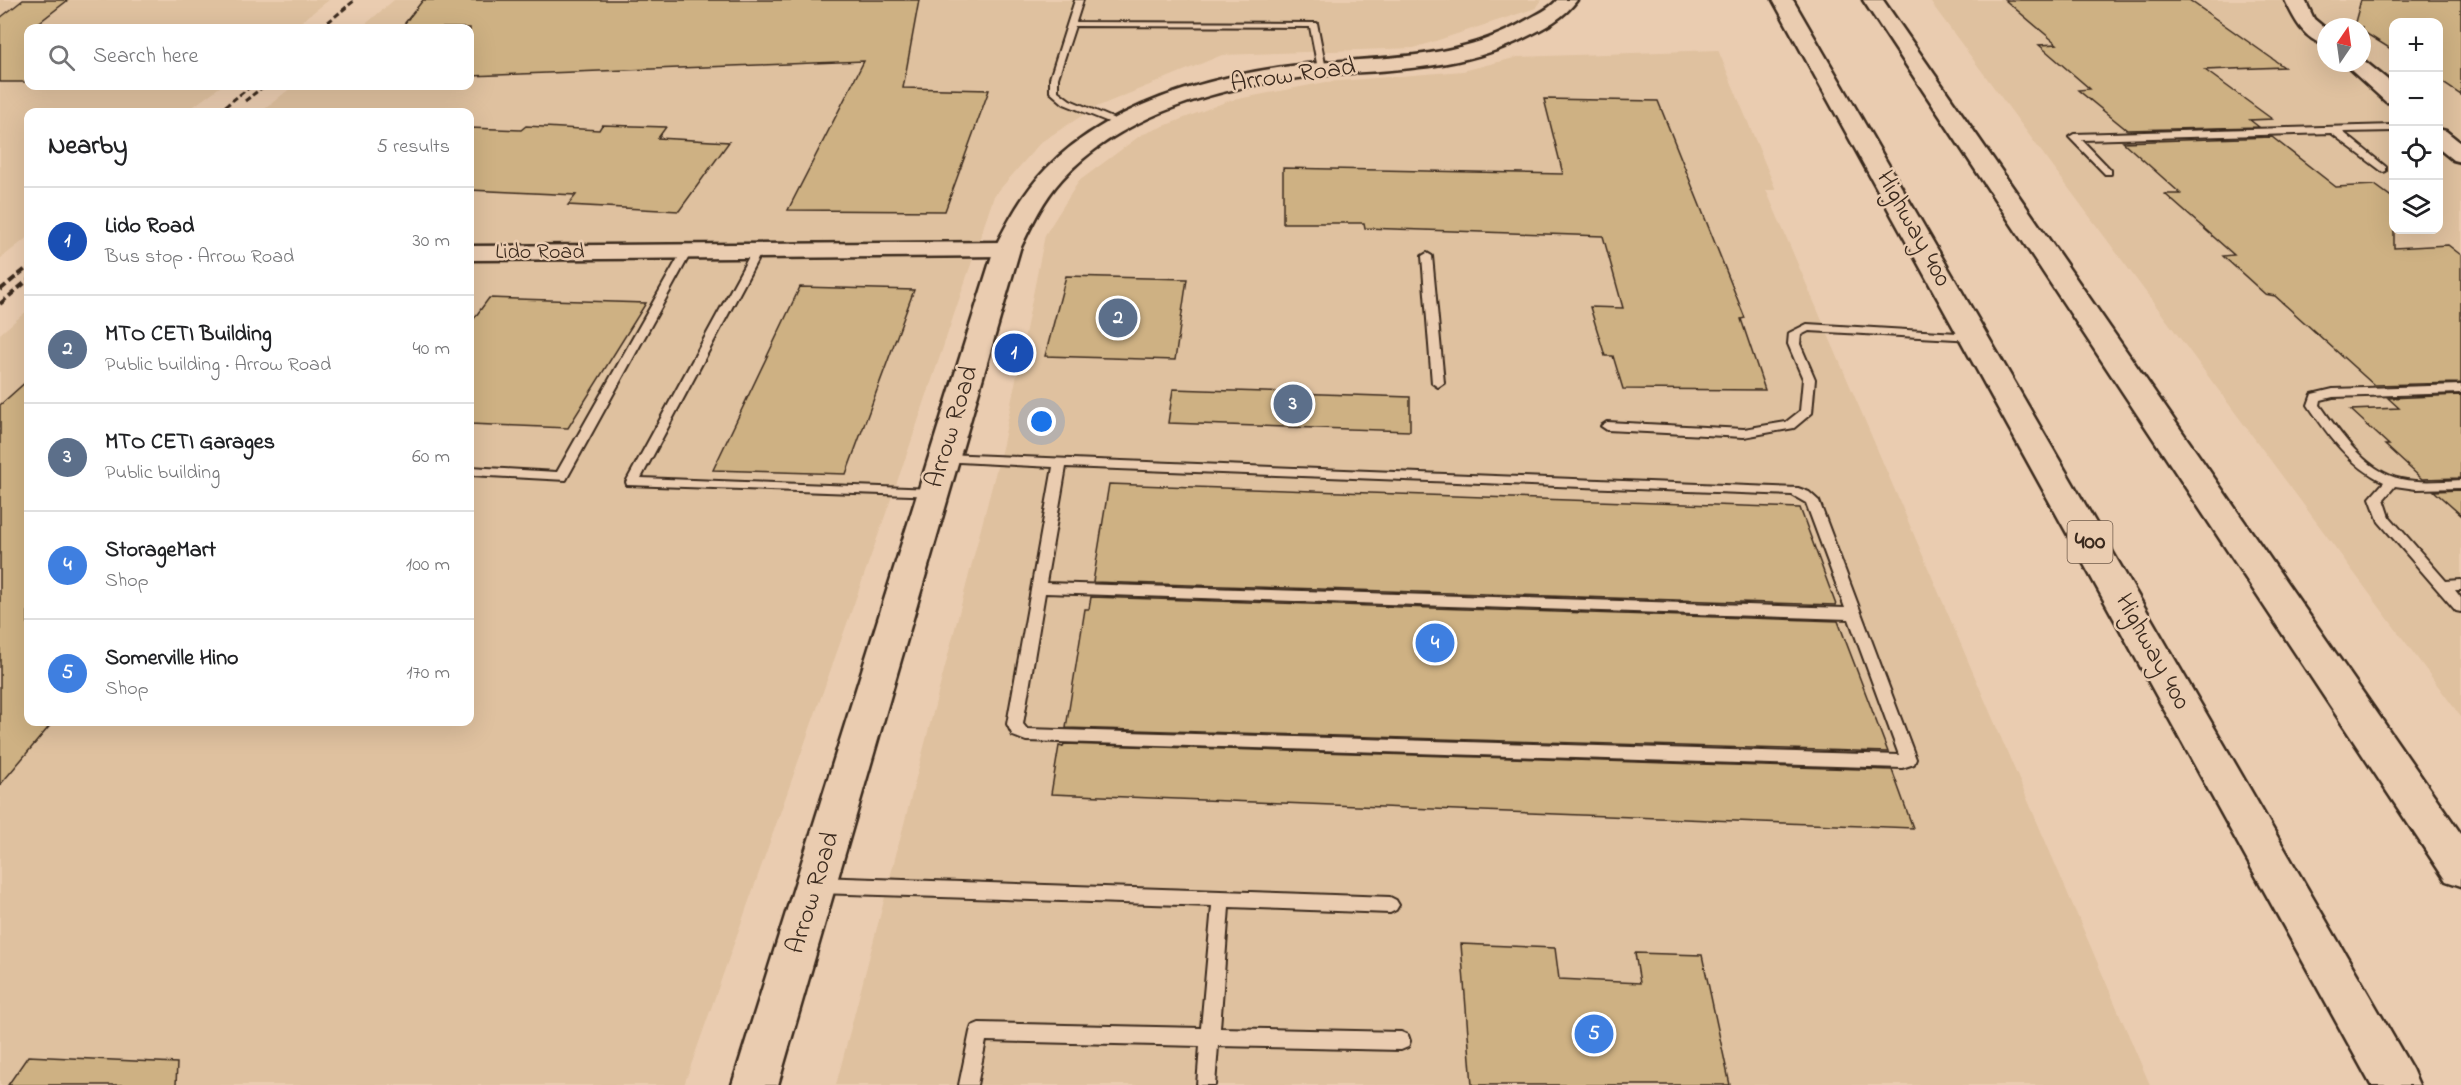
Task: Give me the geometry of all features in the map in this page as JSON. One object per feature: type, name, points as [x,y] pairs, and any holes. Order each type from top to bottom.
[{"type":"main road","name":"Arrow Road","points":[[756,1085],[1007,249],[1017,223],[1043,184],[1064,163],[1119,123],[1196,93],[1293,72],[1443,58],[1477,50],[1519,34],[1562,7],[1567,0]]},
{"type":"main road","name":"Highway 400","points":[[1784,0],[2396,1085]]},
{"type":"main road","points":[[1873,0],[2461,868]]},
{"type":"main road","points":[[2295,0],[2305,21],[2317,31]]},
{"type":"main road","points":[[2365,72],[2389,93]]},
{"type":"main road","points":[[2443,139],[2461,155]]},
{"type":"street","name":"Lido Road","points":[[474,253],[1007,249]]},
{"type":"lane","points":[[1078,0],[1053,78],[1054,92],[1067,102],[1119,123]]},
{"type":"lane","points":[[1071,24],[1314,25],[1322,69]]},
{"type":"lane","points":[[2108,172],[2074,137],[2389,128]]},
{"type":"lane","points":[[2334,130],[2383,169]]},
{"type":"lane","points":[[474,471],[561,477],[687,251]]},
{"type":"lane","points":[[757,251],[632,482],[934,493]]},
{"type":"lane","points":[[1427,256],[1438,383]]},
{"type":"lane","points":[[1607,426],[1744,433],[1790,425],[1806,413],[1809,379],[1794,344],[1795,333],[1807,327],[1974,337]]},
{"type":"lane","points":[[2461,389],[2333,393],[2316,397],[2314,405],[2337,436],[2371,470],[2392,481],[2418,485],[2461,484]]},
{"type":"lane","points":[[944,458],[1793,491],[1812,501],[1908,753],[1908,759],[1902,762],[1026,735],[1018,732],[1015,724],[1060,463]]},
{"type":"lane","points":[[2392,481],[2377,498],[2384,519],[2461,607]]},
{"type":"lane","points":[[2442,586],[2461,585]]},
{"type":"lane","points":[[1039,588],[1855,614]]},
{"type":"lane","points":[[816,885],[1390,905]]},
{"type":"lane","points":[[1206,1085],[1221,899]]},
{"type":"lane","points":[[968,1085],[979,1032],[1401,1041]]},
{"type":"shaded area","points":[[0,0],[329,0],[298,24],[24,24],[24,90],[216,90],[191,108],[24,108],[24,240],[0,259]]},
{"type":"shaded area","points":[[394,0],[1542,0],[1536,8],[1414,48],[1222,55],[1094,108],[1041,142],[994,196],[909,448],[684,1085],[0,1085],[0,334],[24,313],[24,726],[474,726],[474,108],[266,108],[288,90],[474,90],[474,24],[366,24]]},
{"type":"shaded area","points":[[1929,0],[2461,0],[2461,717]]},
{"type":"shaded area","points":[[1718,50],[1776,190],[1766,190],[2150,1085],[836,1085],[1003,444],[1045,235],[1079,181],[1141,135],[1228,101],[1326,82],[1463,71],[1518,57]]},
{"type":"building","points":[[23,0],[68,0],[37,24],[24,24],[24,82],[0,82],[0,18]]},
{"type":"building","points":[[423,0],[919,0],[903,88],[989,90],[945,211],[788,210],[864,61],[474,76],[474,24],[404,24]]},
{"type":"building","points":[[2005,0],[2189,0],[2284,67],[2205,70],[2272,119],[2250,120],[2259,127],[2127,130],[2078,90],[2090,89],[2039,45],[2057,44]]},
{"type":"building","points":[[2361,0],[2461,0],[2461,95],[2443,83],[2443,18],[2389,18],[2389,48],[2371,37],[2371,18],[2356,18]]},
{"type":"building","points":[[1544,99],[1658,101],[1745,318],[1741,319],[1765,390],[1623,389],[1613,356],[1605,356],[1590,307],[1623,308],[1603,236],[1365,228],[1364,223],[1283,223],[1283,168],[1563,174]]},
{"type":"building","points":[[602,125],[666,127],[658,138],[729,142],[679,211],[568,205],[576,195],[474,190],[474,128],[521,130],[526,126],[599,130]]},
{"type":"building","points":[[2272,137],[2336,187],[2375,185],[2389,195],[2389,234],[2394,234],[2394,248],[2448,245],[2461,255],[2461,383],[2374,385],[2275,296],[2265,294],[2223,256],[2234,255],[2165,194],[2181,194],[2123,142]]},
{"type":"building","points":[[1066,276],[1187,279],[1175,360],[1045,356]]},
{"type":"building","points":[[800,287],[914,290],[846,474],[713,470]]},
{"type":"building","points":[[489,298],[646,303],[568,428],[474,424],[474,319]]},
{"type":"building","points":[[24,384],[24,726],[50,726],[0,785],[0,405]]},
{"type":"building","points":[[1173,389],[1410,397],[1410,431],[1168,423]]},
{"type":"building","points":[[2461,395],[2461,478],[2422,479],[2351,410],[2399,408],[2388,398]]},
{"type":"building","points":[[1109,484],[1800,508],[1836,605],[1093,582]]},
{"type":"building","points":[[2461,490],[2461,515],[2434,491]]},
{"type":"building","points":[[1091,597],[1838,621],[1888,752],[1066,728],[1085,609],[1089,609]]},
{"type":"building","points":[[1064,744],[1892,770],[1913,828],[1051,794],[1059,746],[1063,747]]},
{"type":"building","points":[[1461,944],[1555,948],[1559,979],[1640,983],[1635,953],[1702,955],[1730,1085],[1472,1085]]},
{"type":"building","points":[[28,1056],[177,1063],[176,1085],[8,1085]]},
{"type":"railway","points":[[326,24],[355,0]]},
{"type":"railway","points":[[223,108],[246,90]]},
{"type":"railway","points":[[245,101],[259,90]]},
{"type":"railway","points":[[0,290],[24,270]]},
{"type":"railway","points":[[0,304],[24,283]]},
{"type":"place","name":"MTO CETI Building","points":[[1118,318]]},
{"type":"place","name":"Lido Road","points":[[1014,353]]},
{"type":"place","name":"MTO CETI Garages","points":[[1293,404]]},
{"type":"place","name":"StorageMart","points":[[1435,643]]},
{"type":"place","name":"Somerville Hino","points":[[1594,1034]]}]
